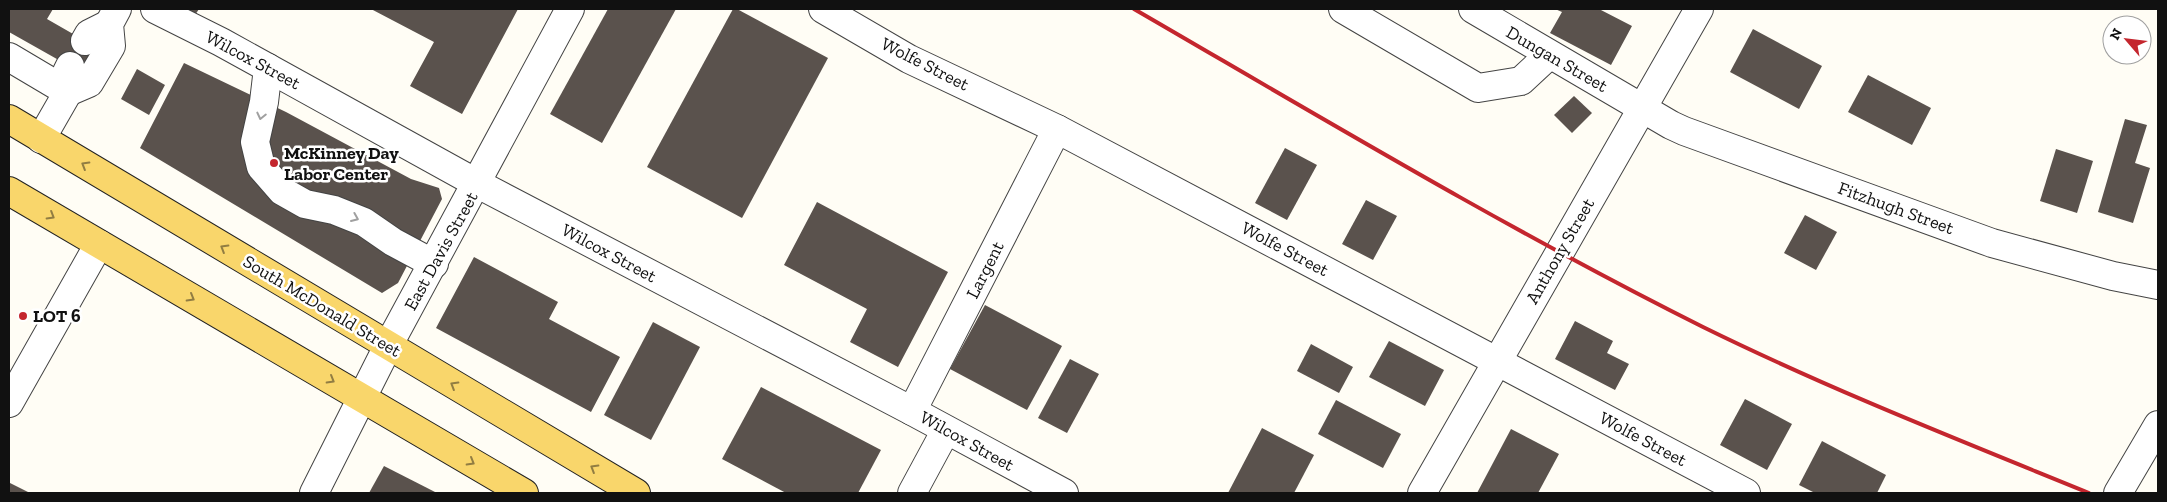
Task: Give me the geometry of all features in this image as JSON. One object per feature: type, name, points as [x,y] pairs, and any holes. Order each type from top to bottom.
[{"type":"main road","name":"South McDonald Street","points":[[9,119],[636,493]]},
{"type":"main road","points":[[9,191],[524,493]]},
{"type":"street","name":"Wilcox Street","points":[[155,9],[268,68],[478,184],[912,411],[1064,493]]},
{"type":"street","name":"East Davis Street","points":[[314,493],[363,399],[388,346],[478,184],[570,9]]},
{"type":"street","name":"Wolfe Street","points":[[823,9],[910,59],[1058,129],[1746,493]]},
{"type":"street","points":[[1343,9],[1478,88],[1521,81],[1549,55]]},
{"type":"street","name":"Dungan Street","points":[[1473,9],[1642,108]]},
{"type":"street","name":"Anthony Street","points":[[1422,493],[1699,9]]},
{"type":"street","points":[[85,41],[89,34],[113,16]]},
{"type":"street","points":[[9,57],[69,79],[89,83],[111,46],[113,16]]},
{"type":"street","points":[[268,68],[264,102],[255,142],[261,167],[266,173],[282,191],[305,204],[334,210],[364,222],[393,242],[434,264]]},
{"type":"street","points":[[41,139],[69,79]]},
{"type":"street","name":"Fitzhugh Street","points":[[1642,108],[1684,131],[1957,230],[2104,274],[2158,285]]},
{"type":"street","name":"Largent","points":[[912,411],[1058,129]]},
{"type":"street","points":[[9,403],[99,244]]},
{"type":"street","points":[[2118,493],[2158,425]]},
{"type":"street","points":[[912,493],[946,430]]},
{"type":"building","points":[[9,9],[53,9],[47,19],[101,50],[87,76],[9,32]]},
{"type":"building","points":[[183,9],[199,9],[195,15]]},
{"type":"building","points":[[371,9],[518,9],[462,114],[410,86],[434,42]]},
{"type":"building","points":[[608,9],[676,9],[602,143],[550,114]]},
{"type":"building","points":[[733,9],[737,9],[828,58],[742,218],[647,167]]},
{"type":"building","points":[[1555,9],[1599,9],[1632,26],[1611,65],[1550,33],[1562,12]]},
{"type":"building","points":[[1753,29],[1822,66],[1799,109],[1730,72]]},
{"type":"building","name":"McKinney Day Labor Center","points":[[184,63],[286,112],[411,179],[439,188],[442,199],[398,283],[382,293],[140,148]]},
{"type":"building","points":[[137,69],[165,85],[149,115],[121,99]]},
{"type":"building","points":[[1868,75],[1931,108],[1912,145],[1848,112]]},
{"type":"building","points":[[1574,96],[1592,113],[1572,133],[1554,115]]},
{"type":"building","points":[[2125,119],[2147,125],[2135,163],[2150,168],[2133,223],[2098,212]]},
{"type":"building","points":[[1285,148],[1317,165],[1287,220],[1255,203]]},
{"type":"building","points":[[2056,149],[2093,161],[2077,213],[2040,201]]},
{"type":"building","points":[[1366,200],[1397,216],[1373,260],[1342,244]]},
{"type":"building","points":[[817,202],[948,272],[898,367],[850,342],[867,309],[784,265]]},
{"type":"building","points":[[1805,215],[1837,232],[1816,270],[1784,253]]},
{"type":"building","points":[[474,257],[558,302],[549,319],[620,357],[591,412],[436,328]]},
{"type":"building","points":[[985,305],[1062,346],[1027,410],[950,369]]},
{"type":"building","points":[[1575,321],[1613,341],[1607,353],[1629,364],[1615,390],[1555,359]]},
{"type":"building","points":[[653,322],[700,347],[651,440],[604,415]]},
{"type":"building","points":[[1389,341],[1444,370],[1425,406],[1369,377]]},
{"type":"building","points":[[1311,344],[1353,367],[1339,393],[1297,371]]},
{"type":"building","points":[[1070,359],[1099,374],[1067,433],[1038,418]]},
{"type":"building","points":[[761,387],[881,450],[858,493],[786,493],[722,459]]},
{"type":"building","points":[[1745,399],[1792,424],[1767,470],[1720,445]]},
{"type":"building","points":[[1336,400],[1401,434],[1383,468],[1318,434]]},
{"type":"building","points":[[1262,428],[1314,455],[1294,493],[1228,493]]},
{"type":"building","points":[[1511,429],[1559,454],[1538,493],[1477,493]]},
{"type":"building","points":[[1822,441],[1886,475],[1877,493],[1815,493],[1799,485]]},
{"type":"building","points":[[384,466],[437,493],[369,493]]},
{"type":"building","points":[[10,483],[30,493],[9,493]]},
{"type":"railway","points":[[1134,9],[1487,212],[1703,327],[1846,393],[2089,493]]},
{"type":"place","name":"McKinney Day Labor Center","points":[[274,163]]},
{"type":"place","name":"LOT 6","points":[[23,316]]}]
